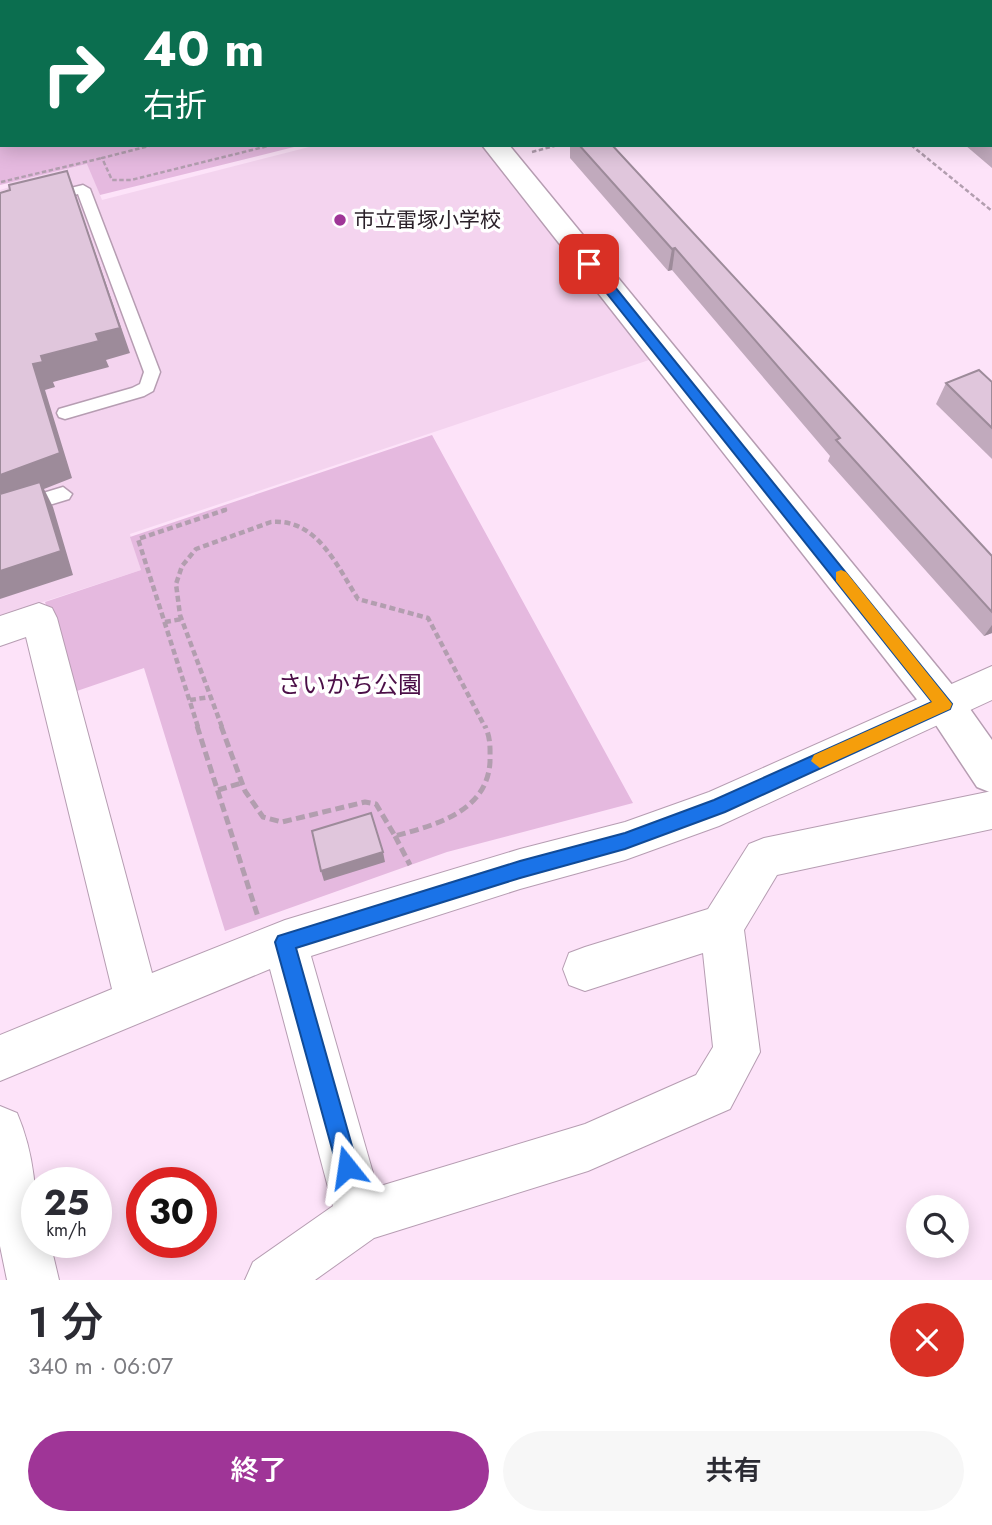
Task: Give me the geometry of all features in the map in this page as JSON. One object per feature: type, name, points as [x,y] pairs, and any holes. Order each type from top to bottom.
[{"type":"street","points":[[497,147],[944,704],[992,774]]},
{"type":"street","points":[[0,631],[39,618],[137,1001]]},
{"type":"street","points":[[0,1058],[276,945],[520,869],[625,841],[719,807],[992,682]]},
{"type":"street","points":[[271,1280],[361,1217],[588,1147],[713,1092],[737,1052],[722,926],[764,858],[992,810]]},
{"type":"street","points":[[585,969],[722,926]]},
{"type":"street","points":[[276,945],[361,1217]]},
{"type":"street","points":[[0,1130],[20,1264]]},
{"type":"lane","points":[[0,209],[83,188],[152,372],[147,387],[138,392],[65,413]]},
{"type":"lane","points":[[0,513],[63,494]]},
{"type":"path","points":[[0,182],[145,147]]},
{"type":"path","points":[[102,158],[112,180],[131,180],[264,147]]},
{"type":"path","points":[[913,147],[992,211]]},
{"type":"path","points":[[223,505],[225,510],[138,539],[218,790],[276,945]]},
{"type":"path","points":[[395,836],[431,826],[470,807],[489,775],[491,738],[428,618],[358,599],[315,533],[302,525],[283,521],[271,522],[196,549],[182,566],[176,584],[182,619],[242,783],[263,817],[282,822],[365,802],[376,804],[410,865]]},
{"type":"path","points":[[165,622],[182,619]]},
{"type":"path","points":[[190,700],[210,697]]},
{"type":"path","points":[[218,790],[242,783]]},
{"type":"shaded area","points":[[309,147],[487,147],[652,359],[130,534],[141,570],[0,616],[0,190],[10,187],[9,183],[88,164],[102,200]]},
{"type":"green space","points":[[0,147],[294,147],[100,195],[87,164],[0,185]]},
{"type":"green space","name":"さいかち公園","points":[[432,435],[633,803],[447,852],[225,931],[144,668],[74,692],[45,602],[141,570],[130,537]]},
{"type":"building","points":[[581,147],[614,147],[992,556],[992,612],[836,440],[840,438],[675,248],[672,249]]},
{"type":"building","points":[[67,171],[120,328],[96,334],[99,341],[41,356],[43,362],[33,364],[60,453],[0,475],[0,193],[10,190],[9,185]]},
{"type":"building","points":[[979,370],[992,382],[992,428],[946,383]]},
{"type":"building","points":[[40,482],[61,551],[0,571],[0,494]]},
{"type":"building","points":[[371,813],[383,852],[321,871],[312,831]]},
{"type":"slow traffic","points":[[820,761],[944,704],[841,577]]},
{"type":"place","name":"市立雷塚小学校","points":[[340,220]]},
{"type":"route","points":[[347,1167],[285,942],[520,869],[625,841],[719,807],[944,704],[589,264]]}]
